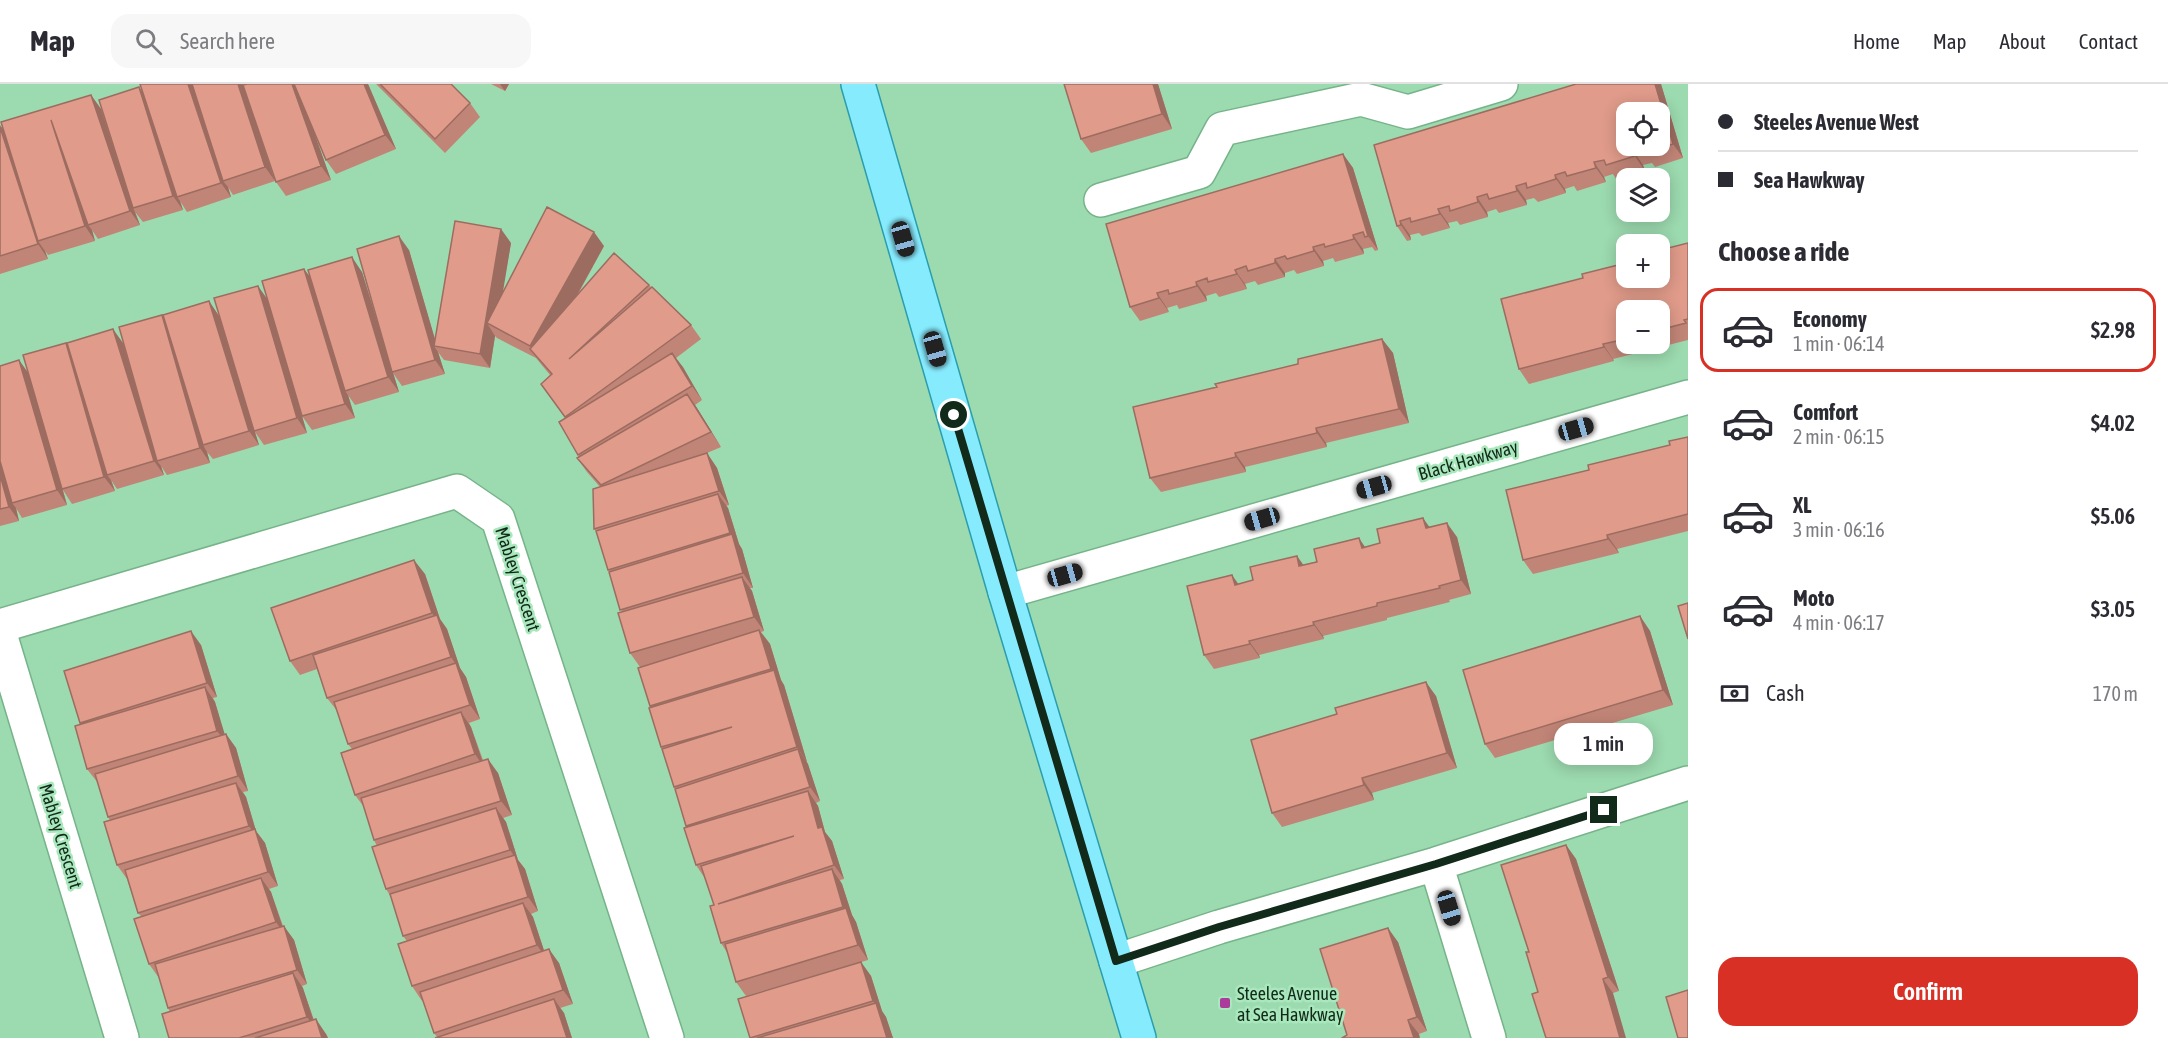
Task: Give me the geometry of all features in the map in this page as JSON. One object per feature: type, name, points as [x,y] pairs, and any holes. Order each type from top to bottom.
[{"type":"main road","points":[[858,84],[1005,592],[1138,1038]]},
{"type":"street","points":[[1101,200],[1199,172],[1222,129],[1360,99],[1408,112],[1501,84]]},
{"type":"street","name":"Black Hawkway","points":[[1005,592],[1688,397]]},
{"type":"street","name":"Mabley Crescent","points":[[0,626],[456,491],[498,519],[667,1038]]},
{"type":"street","name":"Mabley Crescent","points":[[0,634],[122,1038]]},
{"type":"street","points":[[1116,961],[1219,927],[1436,864],[1688,783]]},
{"type":"street","points":[[1436,864],[1489,1038]]},
{"type":"building","points":[[140,84],[188,84],[221,183],[177,197]]},
{"type":"building","points":[[192,84],[238,84],[265,167],[223,181]]},
{"type":"building","points":[[292,84],[321,166],[276,182],[243,85]]},
{"type":"building","points":[[294,84],[364,84],[385,135],[326,160]]},
{"type":"building","points":[[380,84],[451,84],[470,103],[435,139]]},
{"type":"building","points":[[1064,84],[1153,84],[1162,114],[1081,139]]},
{"type":"building","points":[[1576,84],[1655,84],[1660,102],[1616,102],[1616,156],[1635,156],[1606,165],[1604,160],[1594,162],[1596,168],[1567,176],[1565,172],[1555,175],[1556,179],[1527,188],[1526,183],[1516,186],[1517,191],[1489,199],[1487,194],[1477,197],[1478,202],[1450,211],[1449,206],[1438,209],[1440,214],[1411,222],[1410,218],[1400,221],[1401,225],[1397,226],[1374,145]]},
{"type":"building","points":[[139,87],[173,196],[133,208],[99,100]]},
{"type":"building","points":[[91,95],[130,211],[88,225],[51,120],[85,226],[38,241],[1,122]]},
{"type":"building","points":[[0,127],[38,244],[0,256]]},
{"type":"building","points":[[1343,154],[1368,236],[1365,237],[1363,232],[1353,235],[1354,239],[1325,247],[1324,244],[1313,247],[1314,251],[1287,259],[1285,256],[1275,259],[1275,263],[1248,271],[1246,266],[1235,270],[1237,274],[1208,282],[1207,278],[1196,282],[1197,286],[1169,294],[1168,290],[1157,293],[1159,298],[1130,307],[1106,224]]},
{"type":"building","points":[[547,207],[594,232],[530,346],[487,323]]},
{"type":"building","points":[[455,221],[501,229],[480,354],[434,346]]},
{"type":"building","points":[[399,236],[435,360],[392,372],[357,249]]},
{"type":"building","points":[[1688,243],[1688,319],[1684,320],[1686,323],[1670,327],[1670,300],[1616,300],[1616,341],[1603,344],[1604,347],[1519,369],[1501,299],[1583,278],[1582,274],[1616,266],[1616,288],[1670,288],[1670,248]]},
{"type":"building","points":[[614,253],[649,285],[569,359],[652,287],[691,325],[565,417],[541,384],[552,374],[530,349]]},
{"type":"building","points":[[352,257],[388,377],[345,391],[308,270]]},
{"type":"building","points":[[304,269],[345,404],[302,416],[262,281]]},
{"type":"building","points":[[258,286],[297,418],[254,431],[214,298]]},
{"type":"building","points":[[209,301],[249,431],[203,445],[163,315]]},
{"type":"building","points":[[162,315],[200,448],[157,461],[119,327]]},
{"type":"building","points":[[113,329],[154,461],[107,475],[67,343]]},
{"type":"building","points":[[1382,339],[1399,409],[1316,428],[1317,433],[1235,453],[1236,457],[1150,478],[1133,407],[1217,387],[1215,384],[1298,364],[1298,359]]},
{"type":"building","points":[[66,343],[104,477],[62,489],[23,355]]},
{"type":"building","points":[[672,353],[692,386],[578,455],[559,422]]},
{"type":"building","points":[[19,360],[57,490],[12,503],[0,461],[0,366]]},
{"type":"building","points":[[687,394],[711,432],[601,485],[577,458]]},
{"type":"building","points":[[1688,437],[1688,514],[1607,535],[1608,539],[1523,560],[1506,490],[1589,470],[1588,465],[1670,445],[1669,441]]},
{"type":"building","points":[[707,453],[719,491],[594,529],[593,489]]},
{"type":"building","points":[[0,475],[9,507],[0,509]]},
{"type":"building","points":[[718,494],[730,533],[608,570],[596,531]]},
{"type":"building","points":[[1423,518],[1426,528],[1447,523],[1461,580],[1439,586],[1440,588],[1377,603],[1377,606],[1313,622],[1314,625],[1249,641],[1250,644],[1204,655],[1187,586],[1232,575],[1235,585],[1253,580],[1250,567],[1297,556],[1299,566],[1317,562],[1314,549],[1359,538],[1362,548],[1380,543],[1377,529]]},
{"type":"building","points":[[732,534],[743,573],[620,610],[609,572]]},
{"type":"building","points":[[414,560],[432,613],[290,661],[271,608]]},
{"type":"building","points":[[742,577],[754,617],[630,653],[618,613]]},
{"type":"building","points":[[1688,603],[1688,639],[1678,606]]},
{"type":"building","points":[[437,615],[451,657],[327,698],[313,655]]},
{"type":"building","points":[[1640,616],[1663,690],[1485,744],[1463,670]]},
{"type":"building","points":[[759,630],[771,669],[650,706],[638,668]]},
{"type":"building","points":[[191,631],[207,683],[80,723],[64,671]]},
{"type":"building","points":[[456,663],[470,705],[348,744],[334,702]]},
{"type":"building","points":[[774,670],[797,747],[674,787],[662,749],[732,727],[661,747],[649,708]]},
{"type":"building","points":[[1426,682],[1447,753],[1362,778],[1364,785],[1272,813],[1251,740],[1337,714],[1335,708]]},
{"type":"building","points":[[205,687],[217,731],[87,769],[75,726]]},
{"type":"building","points":[[461,712],[475,754],[355,795],[341,753]]},
{"type":"building","points":[[226,734],[238,776],[108,817],[95,774]]},
{"type":"building","points":[[798,749],[810,787],[686,826],[675,789]]},
{"type":"building","points":[[488,759],[501,801],[374,840],[361,798]]},
{"type":"building","points":[[236,783],[249,826],[117,865],[104,822]]},
{"type":"building","points":[[808,791],[818,828],[822,827],[834,865],[718,904],[832,869],[843,907],[721,943],[710,906],[714,905],[701,866],[794,836],[696,865],[684,828]]},
{"type":"building","points":[[496,808],[510,850],[386,889],[372,847]]},
{"type":"building","points":[[255,829],[268,872],[138,913],[125,870]]},
{"type":"building","points":[[1566,845],[1608,977],[1603,979],[1620,1038],[1546,1038],[1532,994],[1538,992],[1526,952],[1529,952],[1501,865]]},
{"type":"building","points":[[515,855],[528,897],[403,936],[390,894]]},
{"type":"building","points":[[261,878],[276,922],[149,964],[134,919]]},
{"type":"building","points":[[523,903],[537,945],[412,986],[398,944]]},
{"type":"building","points":[[846,908],[858,945],[736,982],[725,944]]},
{"type":"building","points":[[284,926],[297,970],[168,1008],[155,964]]},
{"type":"building","points":[[1388,928],[1417,1017],[1408,1020],[1414,1038],[1342,1038],[1347,1035],[1320,949]]},
{"type":"building","points":[[549,949],[563,990],[434,1033],[420,992]]},
{"type":"building","points":[[861,962],[873,1001],[750,1038],[738,999]]},
{"type":"building","points":[[293,973],[307,1017],[239,1038],[169,1038],[162,1014]]},
{"type":"building","points":[[1688,990],[1688,1038],[1678,1038],[1666,997]]},
{"type":"building","points":[[554,999],[567,1038],[435,1038]]},
{"type":"building","points":[[876,1003],[887,1038],[757,1038]]},
{"type":"building","points":[[316,1019],[322,1038],[255,1038]]},
{"type":"place","name":"Steeles Avenue at Sea Hawkway","points":[[1225,1003]]},
{"type":"route","points":[[954,415],[1116,961],[1219,927],[1436,864],[1604,810]]}]
